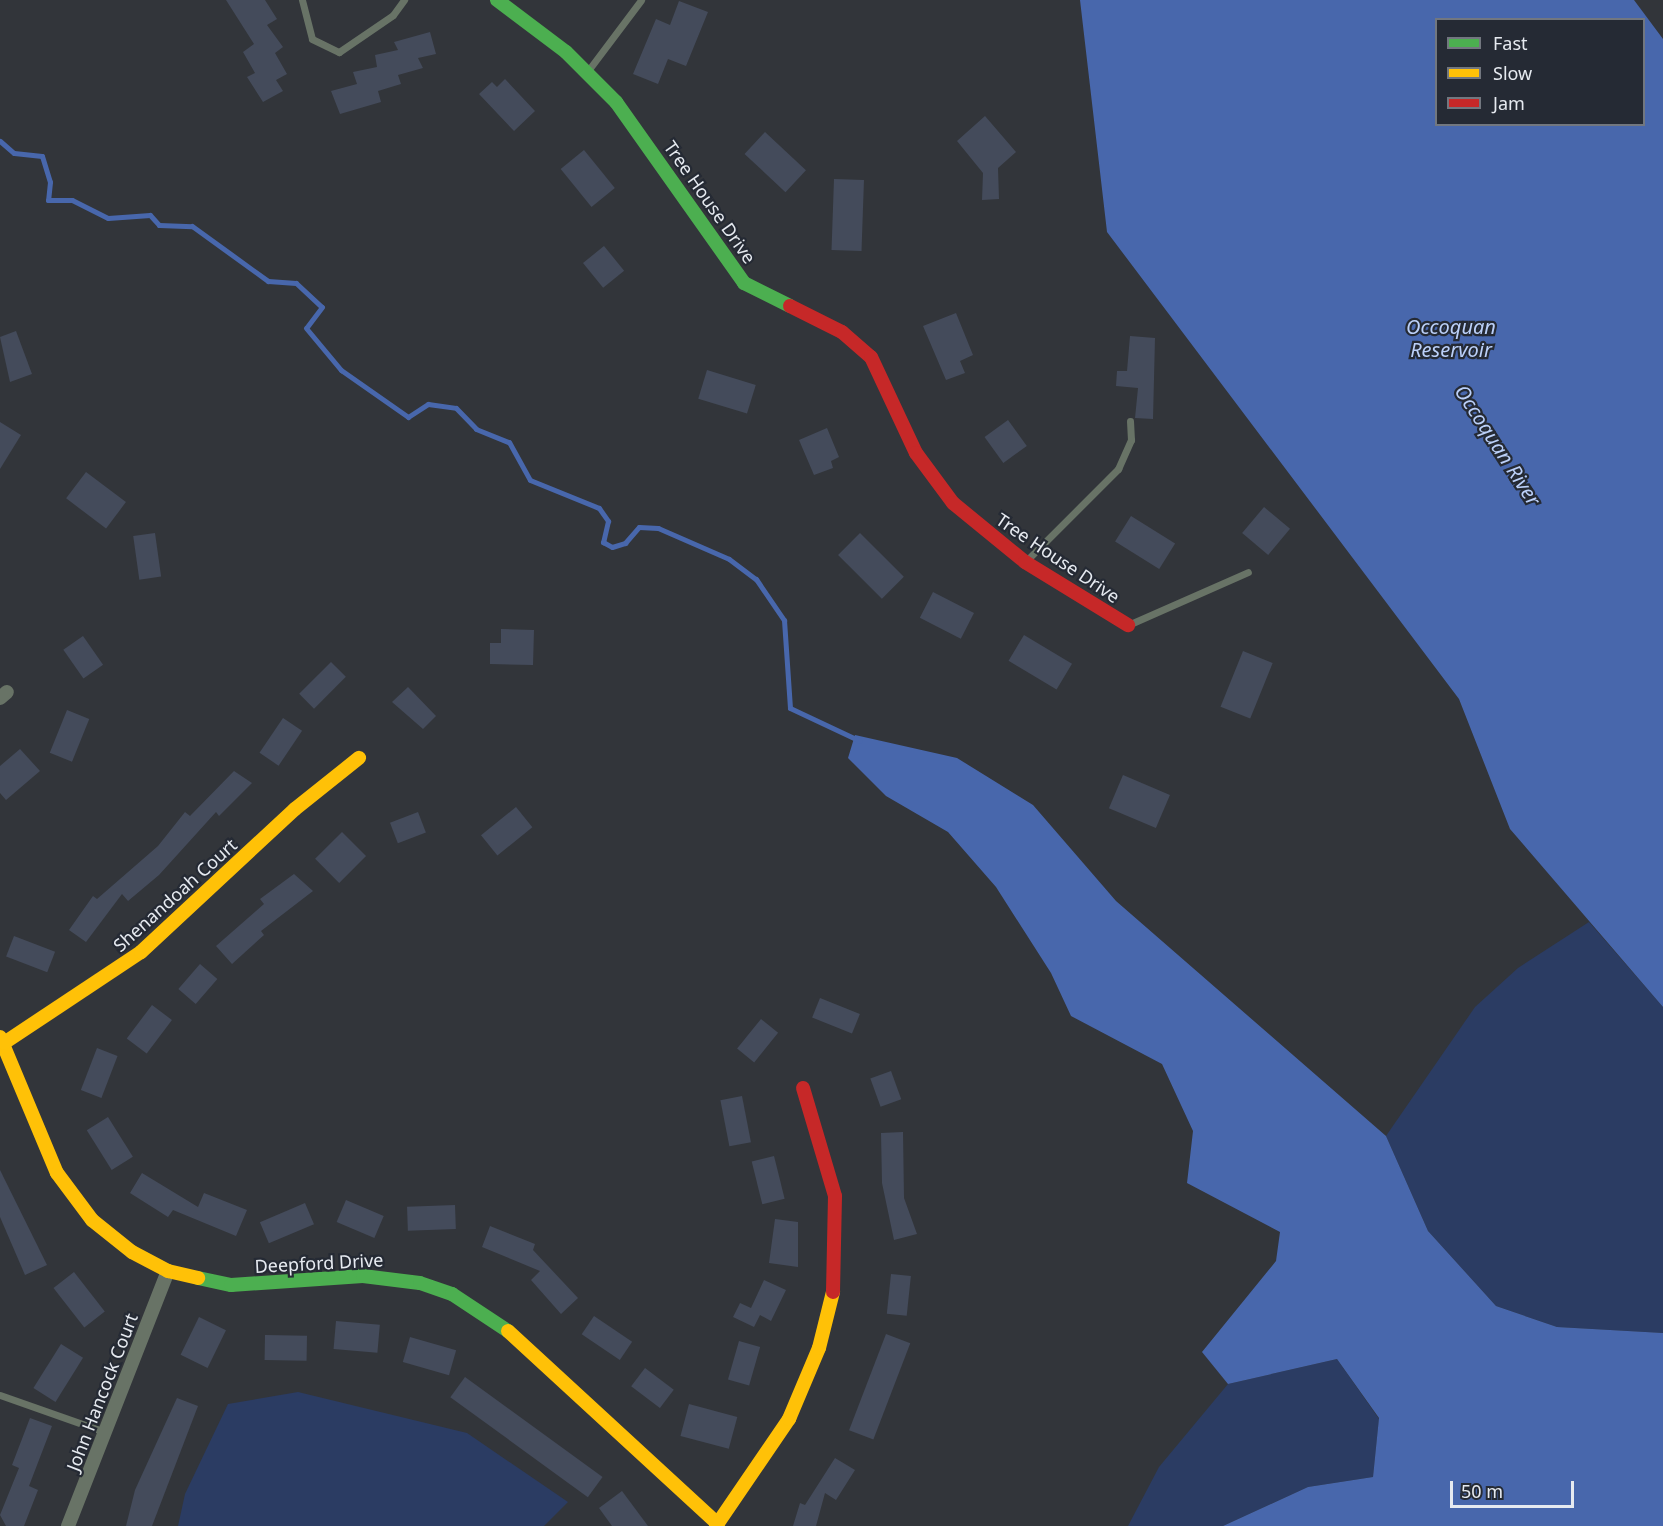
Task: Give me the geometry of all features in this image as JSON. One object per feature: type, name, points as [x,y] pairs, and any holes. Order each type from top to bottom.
[{"type":"street","name":"Tree House Drive","points":[[497,0],[587,72],[642,136],[690,212],[744,283],[857,343],[881,373],[900,422],[936,482],[978,527],[1025,562],[1128,625]]},
{"type":"street","name":"Shenandoah Court","points":[[2,1040],[141,952],[295,809],[359,758]]},
{"type":"street","name":"Deepford Drive","points":[[2,1040],[57,1173],[76,1202],[113,1239],[168,1271],[231,1286],[386,1277],[452,1294],[501,1324],[717,1525]]},
{"type":"street","points":[[717,1525],[789,1419],[819,1348],[831,1303],[837,1254],[835,1196],[803,1088]]},
{"type":"street","name":"John Hancock Court","points":[[68,1526],[168,1271]]},
{"type":"lane","points":[[302,0],[312,39],[339,52],[393,15],[404,0]]},
{"type":"lane","points":[[587,72],[641,0]]},
{"type":"lane","points":[[1025,562],[1119,469],[1131,440],[1130,422]]},
{"type":"lane","points":[[1128,625],[1248,572]]},
{"type":"lane","points":[[0,1395],[106,1432]]},
{"type":"shaded area","points":[[1589,922],[1663,1007],[1663,1333],[1557,1327],[1496,1306],[1428,1231],[1386,1136],[1475,1007],[1518,968]]},
{"type":"shaded area","points":[[1337,1359],[1379,1419],[1373,1477],[1308,1487],[1223,1526],[1128,1526],[1159,1467],[1228,1384]]},
{"type":"shaded area","points":[[298,1392],[467,1433],[568,1502],[544,1526],[178,1526],[185,1494],[228,1404]]},
{"type":"water","name":"Occoquan Reservoir","points":[[1080,0],[1634,0],[1663,39],[1663,1007],[1510,829],[1459,699],[1107,232]]},
{"type":"water","points":[[855,735],[957,758],[1033,805],[1116,901],[1386,1136],[1428,1231],[1496,1306],[1557,1327],[1663,1333],[1663,1526],[1223,1526],[1308,1487],[1373,1477],[1379,1418],[1337,1359],[1228,1384],[1202,1352],[1276,1261],[1280,1232],[1187,1183],[1193,1131],[1162,1064],[1071,1016],[1051,973],[996,887],[948,832],[886,796],[848,758]]},
{"type":"building","points":[[226,0],[265,0],[277,19],[267,25],[283,47],[275,53],[287,74],[276,80],[283,91],[263,102],[247,77],[255,73],[243,52],[254,44]]},
{"type":"building","points":[[679,1],[708,12],[686,66],[668,59],[658,84],[633,74],[656,19],[670,25]]},
{"type":"building","points":[[430,32],[436,54],[418,58],[423,68],[398,75],[401,84],[378,91],[381,102],[340,114],[331,91],[357,84],[353,72],[377,67],[375,55],[398,50],[394,42]]},
{"type":"building","points":[[505,79],[535,111],[514,131],[479,94],[492,82],[497,87]]},
{"type":"building","points":[[985,116],[1016,152],[998,168],[999,199],[982,200],[983,173],[957,141]]},
{"type":"building","points":[[765,132],[806,170],[785,192],[745,154]]},
{"type":"building","points":[[584,150],[615,188],[592,207],[561,169]]},
{"type":"building","points":[[834,179],[864,180],[862,251],[832,250]]},
{"type":"building","points":[[604,246],[624,271],[603,288],[583,263]]},
{"type":"building","points":[[956,313],[973,355],[960,361],[965,373],[946,380],[923,326]]},
{"type":"building","points":[[16,331],[32,374],[10,382],[0,337]]},
{"type":"building","points":[[1130,336],[1155,338],[1153,419],[1135,418],[1138,388],[1116,386],[1117,371],[1127,371]]},
{"type":"building","points":[[707,370],[756,385],[747,414],[698,399]]},
{"type":"building","points":[[1008,420],[1027,446],[1003,463],[985,437]]},
{"type":"building","points":[[0,422],[21,435],[0,469]]},
{"type":"building","points":[[827,428],[839,457],[831,461],[833,468],[814,475],[799,440]]},
{"type":"building","points":[[86,472],[126,502],[106,528],[66,498]]},
{"type":"building","points":[[1264,507],[1290,529],[1268,555],[1242,533]]},
{"type":"building","points":[[1131,516],[1175,544],[1159,569],[1115,541]]},
{"type":"building","points":[[155,533],[161,577],[139,580],[133,536]]},
{"type":"building","points":[[860,533],[904,577],[882,599],[838,555]]},
{"type":"building","points":[[933,592],[974,613],[961,639],[920,618]]},
{"type":"building","points":[[501,629],[534,630],[533,665],[490,664],[490,643],[501,643]]},
{"type":"building","points":[[1024,635],[1072,664],[1057,690],[1009,661]]},
{"type":"building","points":[[83,636],[103,665],[83,678],[63,650]]},
{"type":"building","points":[[1243,651],[1273,663],[1250,719],[1221,707]]},
{"type":"building","points":[[331,662],[346,677],[314,709],[299,694]]},
{"type":"building","points":[[408,687],[436,716],[423,729],[392,702]]},
{"type":"building","points":[[67,710],[89,719],[72,762],[50,753]]},
{"type":"building","points":[[283,718],[302,731],[279,766],[260,753]]},
{"type":"building","points":[[20,749],[40,771],[6,800],[0,793],[0,766]]},
{"type":"building","points":[[234,771],[252,783],[219,816],[216,812],[159,875],[128,901],[122,894],[86,942],[69,930],[93,896],[97,899],[158,846],[185,812],[190,816]]},
{"type":"building","points":[[1123,775],[1170,795],[1156,828],[1109,808]]},
{"type":"building","points":[[516,807],[532,827],[497,856],[481,835]]},
{"type":"building","points":[[418,812],[426,833],[398,843],[390,823]]},
{"type":"building","points":[[342,832],[366,856],[339,883],[315,859]]},
{"type":"building","points":[[294,874],[313,891],[261,931],[264,935],[232,964],[216,946],[264,904],[260,899]]},
{"type":"building","points":[[14,936],[55,952],[47,972],[6,957]]},
{"type":"building","points":[[200,964],[217,979],[196,1004],[178,989]]},
{"type":"building","points":[[820,998],[860,1014],[852,1034],[812,1017]]},
{"type":"building","points":[[152,1005],[172,1020],[147,1054],[127,1039]]},
{"type":"building","points":[[761,1019],[778,1033],[754,1062],[737,1049]]},
{"type":"building","points":[[97,1048],[118,1056],[101,1098],[81,1090]]},
{"type":"building","points":[[891,1071],[901,1099],[881,1107],[870,1079]]},
{"type":"building","points":[[742,1096],[751,1142],[729,1146],[720,1100]]},
{"type":"building","points":[[108,1117],[133,1157],[112,1170],[87,1130]]},
{"type":"building","points":[[903,1132],[904,1198],[917,1234],[894,1240],[882,1183],[881,1133]]},
{"type":"building","points":[[774,1156],[785,1199],[762,1204],[752,1162]]},
{"type":"building","points":[[0,1170],[47,1265],[25,1275],[0,1217]]},
{"type":"building","points":[[142,1173],[198,1207],[204,1193],[247,1210],[236,1236],[173,1210],[168,1217],[130,1193]]},
{"type":"building","points":[[346,1200],[384,1216],[374,1238],[337,1222]]},
{"type":"building","points":[[305,1203],[314,1224],[269,1243],[260,1222]]},
{"type":"building","points":[[455,1205],[456,1229],[408,1231],[407,1207]]},
{"type":"building","points":[[775,1219],[798,1222],[798,1267],[769,1263]]},
{"type":"building","points":[[490,1226],[535,1244],[533,1250],[578,1298],[561,1314],[531,1280],[540,1271],[482,1247]]},
{"type":"building","points":[[74,1272],[105,1311],[84,1327],[54,1288]]},
{"type":"building","points":[[891,1274],[911,1276],[907,1316],[887,1314]]},
{"type":"building","points":[[764,1280],[786,1290],[771,1321],[760,1315],[754,1327],[733,1317],[740,1303],[751,1308]]},
{"type":"building","points":[[594,1316],[632,1342],[620,1360],[582,1334]]},
{"type":"building","points":[[199,1317],[226,1330],[208,1368],[181,1355]]},
{"type":"building","points":[[336,1321],[380,1325],[377,1353],[334,1349]]},
{"type":"building","points":[[886,1334],[910,1343],[873,1439],[849,1430]]},
{"type":"building","points":[[265,1335],[307,1336],[307,1361],[265,1360]]},
{"type":"building","points":[[410,1337],[456,1350],[449,1375],[403,1362]]},
{"type":"building","points":[[739,1341],[760,1347],[749,1386],[728,1379]]},
{"type":"building","points":[[61,1344],[83,1358],[55,1402],[33,1388]]},
{"type":"building","points":[[645,1368],[674,1390],[660,1408],[631,1386]]},
{"type":"building","points":[[465,1377],[603,1477],[588,1497],[450,1397]]},
{"type":"building","points":[[177,1398],[198,1406],[152,1526],[126,1526],[135,1490]]},
{"type":"building","points":[[689,1404],[737,1417],[729,1449],[680,1436]]},
{"type":"building","points":[[30,1418],[52,1426],[29,1486],[38,1490],[24,1526],[6,1526],[0,1515],[19,1468],[12,1465]]},
{"type":"building","points":[[835,1458],[855,1470],[836,1500],[825,1493],[816,1526],[793,1526],[800,1503],[805,1505]]},
{"type":"building","points":[[622,1491],[648,1526],[612,1526],[599,1508]]},
{"type":"waterway","points":[[0,141],[14,153],[42,156],[50,182],[48,200],[72,200],[108,218],[150,215],[159,225],[192,226],[268,281],[296,283],[322,307],[306,328],[341,370],[408,417],[428,404],[456,408],[476,429],[509,442],[530,480],[599,508],[608,521],[603,542],[612,547],[625,543],[639,527],[658,528],[729,559],[756,579],[784,620],[790,708],[860,741]]},
{"type":"traffic: fast","points":[[497,0],[566,52],[616,102],[744,283],[790,306]]},
{"type":"traffic: fast","points":[[198,1278],[231,1285],[363,1276],[420,1283],[452,1294],[508,1331]]},
{"type":"traffic: slow","points":[[4,1043],[141,952],[295,809],[359,758]]},
{"type":"traffic: slow","points":[[0,1037],[57,1173],[92,1220],[132,1252],[168,1271],[198,1278]]},
{"type":"traffic: slow","points":[[716,1526],[789,1419],[819,1348],[833,1292]]},
{"type":"traffic: slow","points":[[508,1331],[718,1524]]},
{"type":"traffic: jam","points":[[790,306],[842,332],[871,357],[916,453],[953,503],[1025,562],[1128,625]]},
{"type":"traffic: jam","points":[[803,1088],[835,1196],[833,1292]]},
{"type":"water label","name":"Occoquan River","points":[[1498,445]]}]
